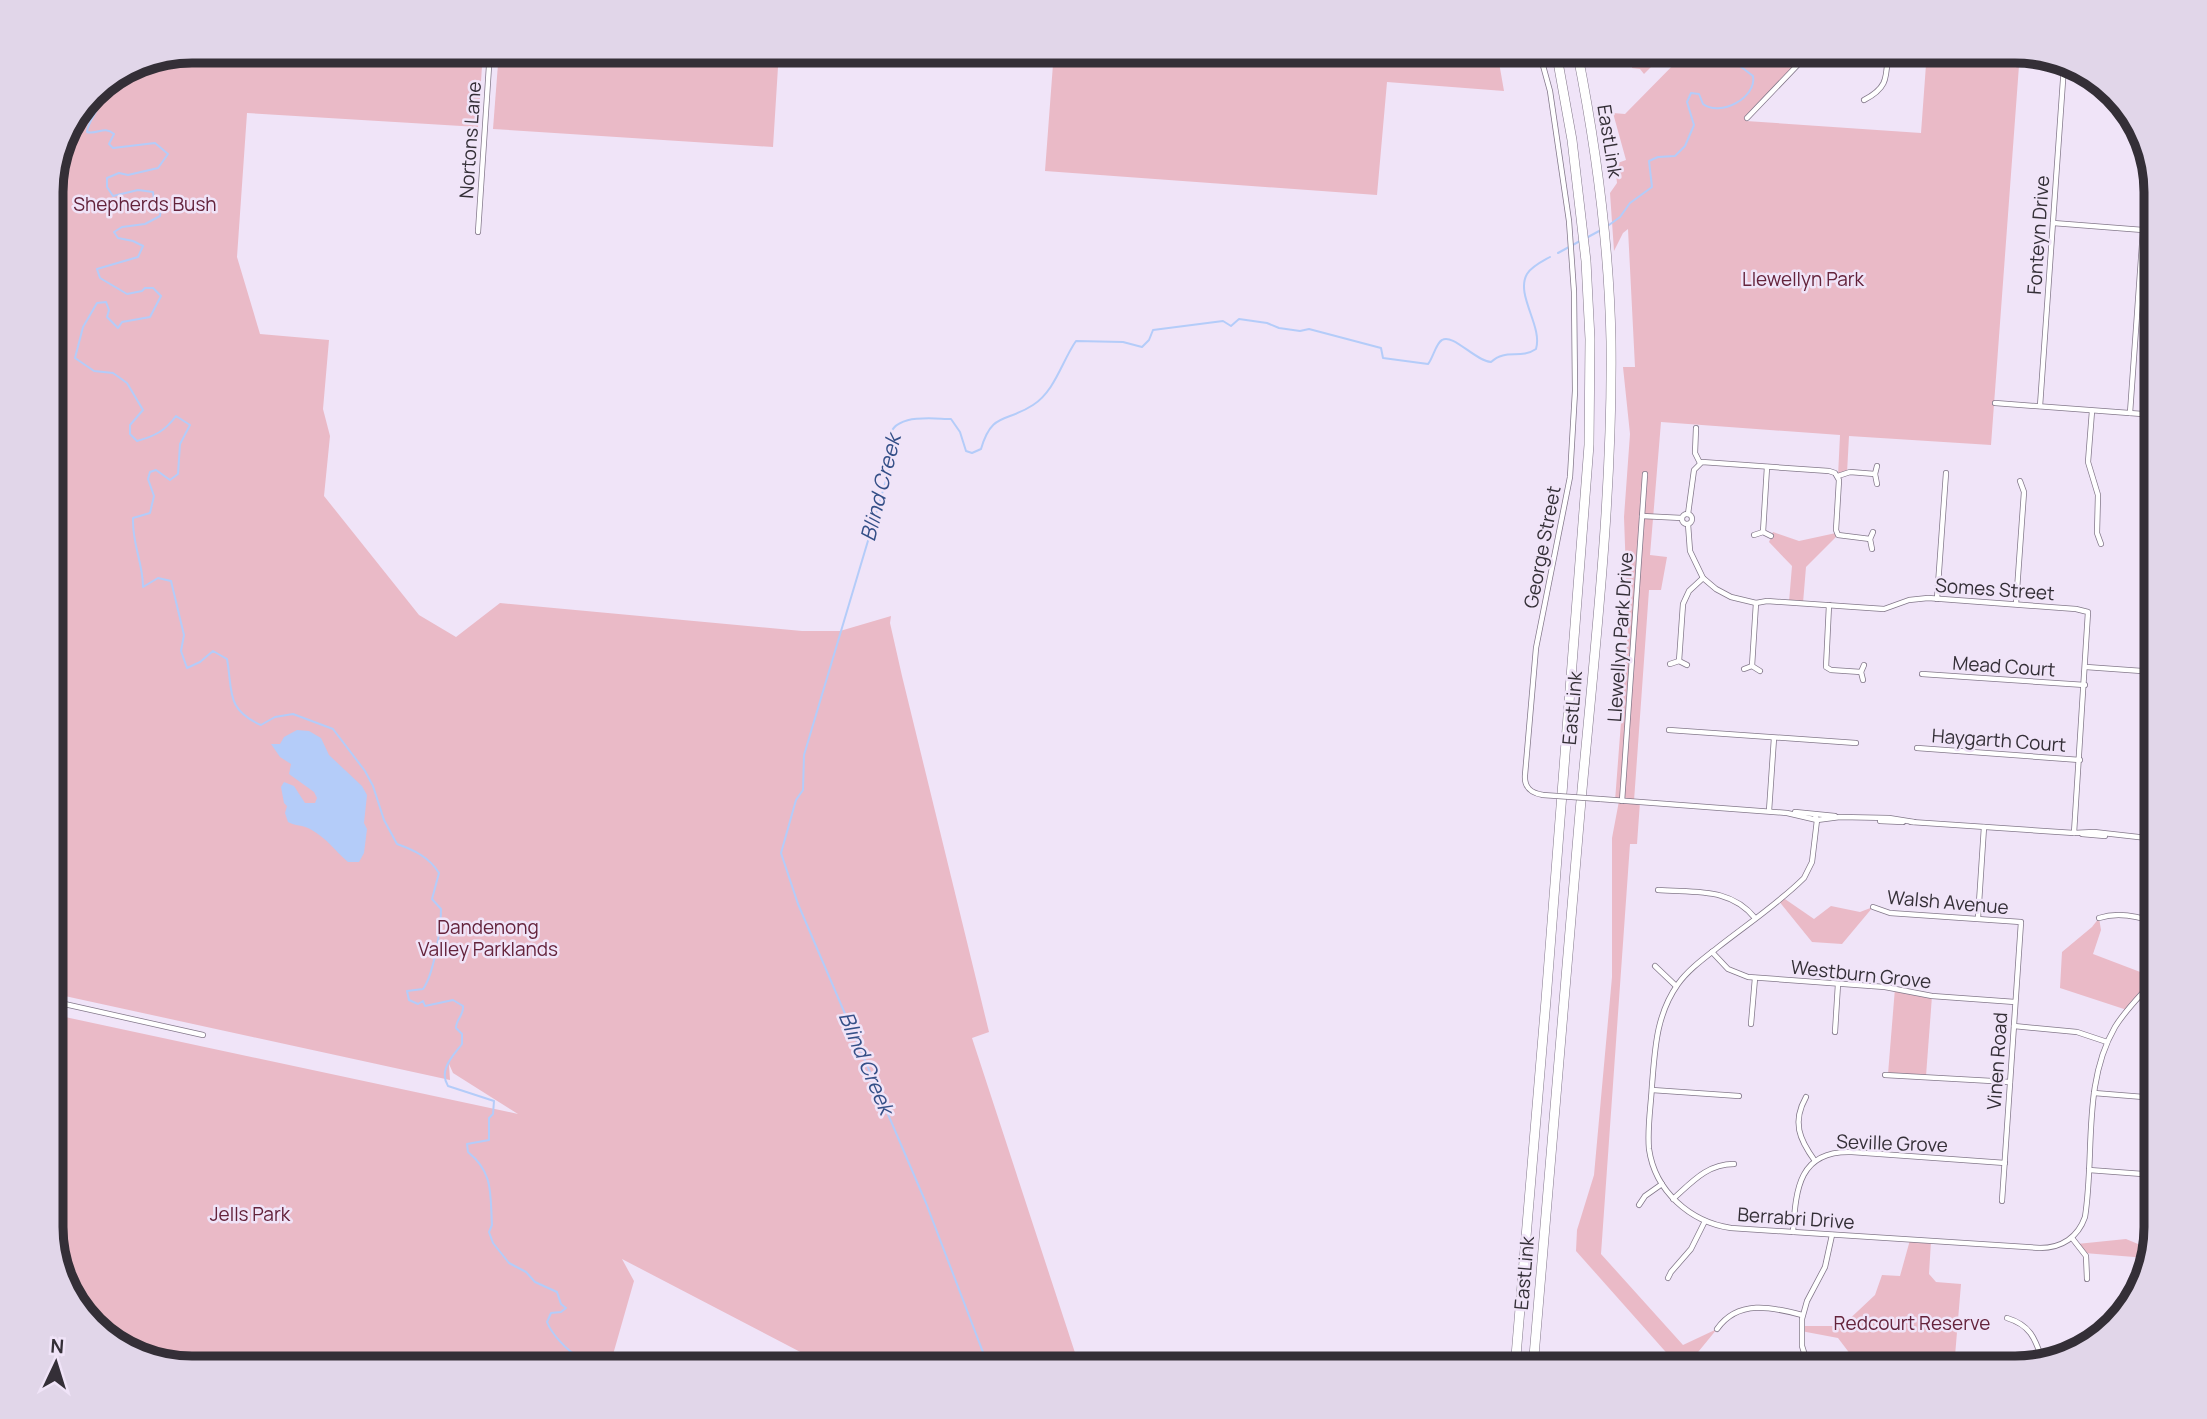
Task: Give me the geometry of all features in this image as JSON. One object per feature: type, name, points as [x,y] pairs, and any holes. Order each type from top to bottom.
[{"type":"highway","name":"EastLink","points":[[1516,1356],[1586,486],[1591,385],[1582,213],[1558,63]]},
{"type":"highway","name":"EastLink","points":[[1534,1356],[1608,478],[1611,338],[1606,249],[1580,63]]},
{"type":"street","name":"Nortons Lane","points":[[478,232],[489,63]]},
{"type":"street","name":"George Street","points":[[1542,63],[1550,92],[1569,221],[1573,269],[1575,382],[1572,461],[1536,648],[1525,785],[1530,791],[1544,795],[1787,813],[1804,812],[1815,818],[1826,814],[1840,817],[1892,818],[1914,822],[2144,838]]},
{"type":"street","points":[[1747,118],[1800,63]]},
{"type":"street","points":[[1864,100],[1884,85],[1887,63]]},
{"type":"street","name":"Fonteyn Drive","points":[[2040,407],[2064,73]]},
{"type":"street","points":[[2130,413],[2144,216]]},
{"type":"street","points":[[2053,223],[2143,230]]},
{"type":"street","points":[[1994,403],[2144,414]]},
{"type":"street","points":[[2092,411],[2088,462],[2098,495],[2097,533],[2101,544]]},
{"type":"street","points":[[1696,428],[1695,453],[1700,463]]},
{"type":"street","points":[[1700,463],[1829,471],[1838,476],[1850,472],[1875,474]]},
{"type":"street","points":[[1679,661],[1684,604],[1689,591],[1703,579],[1690,551],[1688,524],[1692,519],[1688,514],[1693,473],[1700,463]]},
{"type":"street","points":[[1877,466],[1877,484]]},
{"type":"street","points":[[1763,532],[1767,467]]},
{"type":"street","points":[[1937,599],[1946,473]]},
{"type":"street","name":"Llewellyn Park Drive","points":[[1622,801],[1645,474]]},
{"type":"street","points":[[1838,476],[1837,534],[1842,537],[1870,539]]},
{"type":"street","points":[[2016,604],[2024,492],[2020,481]]},
{"type":"street","points":[[1642,516],[1682,518],[1688,514]]},
{"type":"street","points":[[1682,518],[1683,523],[1688,524]]},
{"type":"street","points":[[1754,535],[1763,532],[1771,536]]},
{"type":"street","points":[[1872,549],[1870,539],[1873,532]]},
{"type":"street","name":"Somes Street","points":[[1703,579],[1727,595],[1756,603],[1767,601],[1884,609],[1919,598],[2081,609],[2088,612],[2074,832]]},
{"type":"street","points":[[1752,666],[1756,603]]},
{"type":"street","points":[[1829,605],[1826,667],[1831,670],[1861,672]]},
{"type":"street","points":[[1670,664],[1679,661],[1687,665]]},
{"type":"street","points":[[1863,680],[1861,672],[1864,664]]},
{"type":"street","points":[[1744,669],[1752,666],[1760,670]]},
{"type":"street","points":[[2086,667],[2144,672]]},
{"type":"street","name":"Mead Court","points":[[1922,674],[2085,685]]},
{"type":"street","points":[[1669,730],[1856,743]]},
{"type":"street","points":[[1769,811],[1774,738]]},
{"type":"street","name":"Haygarth Court","points":[[1917,748],[2080,760]]},
{"type":"street","name":"Berrabri Drive","points":[[1815,818],[1812,862],[1804,878],[1688,972],[1676,986],[1665,1007],[1656,1034],[1649,1145],[1651,1160],[1662,1184],[1686,1210],[1705,1221],[1731,1228],[2040,1248],[2058,1246],[2072,1238]]},
{"type":"street","points":[[1978,919],[1984,827]]},
{"type":"street","points":[[1658,890],[1731,898],[1742,904],[1755,918]]},
{"type":"street","name":"Walsh Avenue","points":[[1873,908],[1890,914],[2021,922]]},
{"type":"street","points":[[2099,918],[2119,915],[2144,920]]},
{"type":"street","name":"Vinen Road","points":[[2002,1201],[2021,922]]},
{"type":"street","name":"Westburn Grove","points":[[1712,952],[1728,969],[1755,978],[1885,987],[1934,996],[2015,1002]]},
{"type":"street","points":[[1656,967],[1676,986]]},
{"type":"street","points":[[1751,1024],[1755,978]]},
{"type":"street","points":[[1835,1032],[1838,984]]},
{"type":"street","points":[[2087,1279],[2087,1259],[2072,1238],[2085,1217],[2097,1072],[2107,1042],[2127,1010],[2144,992]]},
{"type":"street","points":[[63,1004],[203,1035]]},
{"type":"street","points":[[2014,1026],[2077,1032],[2107,1042]]},
{"type":"street","points":[[1885,1075],[2010,1082]]},
{"type":"street","points":[[1652,1090],[1739,1096]]},
{"type":"street","points":[[2094,1093],[2144,1097]]},
{"type":"street","points":[[1806,1097],[1798,1115],[1798,1132],[1815,1161]]},
{"type":"street","name":"Seville Grove","points":[[1793,1232],[1798,1185],[1815,1161],[1831,1154],[1846,1152],[2005,1163]]},
{"type":"street","points":[[1674,1199],[1703,1173],[1719,1165],[1734,1164]]},
{"type":"street","points":[[2089,1170],[2144,1174]]},
{"type":"street","points":[[1639,1205],[1645,1196],[1662,1184]]},
{"type":"street","points":[[1668,1279],[1691,1250],[1705,1221]]},
{"type":"street","points":[[1805,1356],[1801,1341],[1802,1315],[1825,1267],[1832,1235]]},
{"type":"street","points":[[1717,1329],[1731,1314],[1749,1308],[1772,1307],[1802,1315]]},
{"type":"street","points":[[2007,1318],[2019,1321],[2029,1330],[2040,1354]]},
{"type":"green space","points":[[184,63],[482,63],[478,127],[247,113],[237,257],[260,334],[329,340],[323,409],[330,436],[324,496],[419,615],[456,637],[500,603],[802,631],[840,631],[891,616],[890,623],[902,676],[989,1032],[972,1038],[1076,1356],[808,1356],[622,1259],[634,1281],[613,1356],[175,1355],[135,1343],[120,1334],[95,1312],[80,1291],[67,1260],[63,1235],[63,1017],[518,1114],[453,1073],[449,1064],[450,1080],[63,996],[63,184],[67,159],[76,135],[90,114],[107,95],[128,80],[159,67]]},
{"type":"green space","points":[[498,63],[778,63],[773,147],[493,129]]},
{"type":"green space","points":[[1053,63],[1499,63],[1504,91],[1387,82],[1377,195],[1045,171]]},
{"type":"green space","points":[[1633,63],[1655,63],[1644,74],[1640,69],[1632,68]]},
{"type":"green space","name":"Llewellyn Park","points":[[1675,63],[1800,63],[1746,121],[1921,133],[1926,63],[2019,63],[1991,445],[1849,436],[1847,473],[1838,476],[1840,435],[1661,422],[1650,555],[1667,557],[1661,590],[1649,590],[1634,801],[1640,802],[1637,844],[1630,844],[1601,1254],[1683,1345],[1717,1329],[1695,1356],[1669,1356],[1576,1251],[1577,1230],[1594,1175],[1612,977],[1612,838],[1619,801],[1615,801],[1628,630],[1624,517],[1630,434],[1623,367],[1635,367],[1628,229],[1614,251],[1610,193],[1617,183],[1615,164],[1626,160],[1613,113],[1625,114]]},
{"type":"green space","points":[[1773,532],[1799,541],[1836,533],[1838,535],[1806,567],[1803,603],[1789,602],[1792,566],[1769,542]]},
{"type":"green space","points":[[1782,897],[1814,919],[1831,906],[1860,912],[1873,907],[1842,944],[1812,942],[1778,900]]},
{"type":"green space","points":[[2099,918],[2101,930],[2093,954],[2144,973],[2144,991],[2127,1010],[2060,988],[2062,952]]},
{"type":"green space","points":[[1895,988],[1932,996],[1926,1076],[1888,1074]]},
{"type":"green space","points":[[2126,1239],[2143,1246],[2140,1257],[2084,1253],[2077,1244]]},
{"type":"green space","name":"Redcourt Reserve","points":[[1910,1240],[1931,1241],[1929,1274],[1936,1282],[1961,1284],[1955,1356],[1852,1356],[1838,1338],[1801,1331],[1801,1326],[1842,1326],[1875,1295],[1882,1275],[1900,1276]]},
{"type":"water","points":[[297,730],[309,731],[321,738],[329,755],[362,786],[367,795],[364,823],[367,829],[364,853],[359,862],[348,862],[316,833],[288,822],[285,813],[287,806],[281,787],[284,782],[294,786],[305,803],[315,803],[317,798],[314,792],[289,774],[291,764],[280,757],[271,744],[280,744],[284,737]]},
{"type":"waterway","name":"Blind Creek","points":[[1609,225],[1620,217],[1630,203],[1652,187],[1649,161],[1658,157],[1675,156],[1685,146],[1694,125],[1687,102],[1691,93],[1699,94],[1703,104],[1719,108],[1736,103],[1749,91],[1753,76],[1736,63]]},
{"type":"waterway","points":[[101,101],[87,132],[110,131],[114,134],[109,144],[113,148],[155,143],[168,154],[158,168],[128,175],[119,173],[107,178],[107,187],[113,196],[138,190],[153,192],[154,200],[161,207],[160,216],[145,224],[122,227],[114,232],[118,238],[143,246],[138,257],[97,269],[100,278],[127,294],[153,288],[161,296],[150,317],[122,322],[118,328],[107,317],[109,310],[106,302],[97,303],[83,327],[75,358],[94,371],[113,373],[127,383],[143,410],[130,425],[130,434],[137,441],[159,432],[176,416],[190,425],[180,444],[178,474],[170,480],[156,470],[150,472],[148,479],[154,496],[150,513],[133,518],[143,587],[158,578],[171,581],[184,635],[181,651],[187,668],[213,651],[227,659],[233,698],[236,706],[249,719],[261,725],[275,717],[293,714],[333,729],[365,771],[384,820],[397,844],[421,855],[439,873],[432,899],[441,909],[434,962],[423,989],[407,991],[409,1000],[418,1004],[423,1001],[425,1006],[453,1000],[463,1006],[456,1028],[462,1034],[462,1044],[448,1064],[445,1080],[448,1086],[494,1101],[493,1114],[489,1118],[489,1140],[467,1144],[468,1152],[482,1168],[489,1185],[492,1225],[489,1232],[493,1243],[509,1263],[526,1272],[535,1282],[557,1292],[561,1304],[566,1308],[561,1312],[551,1313],[547,1322],[560,1341],[578,1356]]},
{"type":"waterway","name":"Blind Creek","points":[[1588,237],[1601,230]]},
{"type":"waterway","name":"Blind Creek","points":[[1558,253],[1580,241]]},
{"type":"waterway","name":"Blind Creek","points":[[984,1356],[926,1203],[798,904],[781,853],[796,800],[803,790],[804,755],[893,457],[889,443],[891,432],[896,425],[913,419],[951,419],[960,432],[966,451],[972,453],[981,449],[985,437],[995,423],[1041,399],[1053,384],[1076,341],[1123,342],[1142,347],[1153,330],[1223,321],[1231,326],[1239,319],[1267,323],[1279,328],[1300,331],[1309,329],[1381,348],[1383,358],[1428,364],[1438,344],[1447,339],[1491,362],[1502,356],[1524,354],[1536,349],[1537,340],[1526,301],[1524,282],[1532,269],[1550,257]]},
{"type":"park label","name":"Shepherds Bush","points":[[145,204]]},
{"type":"park label","name":"Dandenong Valley Parklands","points":[[488,938]]},
{"type":"park label","name":"Jells Park","points":[[250,1214]]}]
